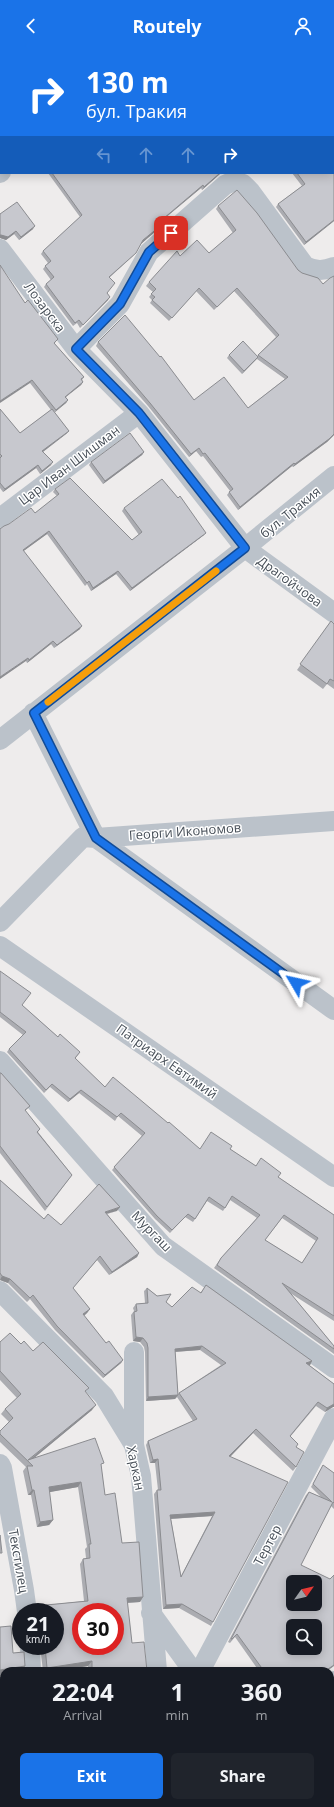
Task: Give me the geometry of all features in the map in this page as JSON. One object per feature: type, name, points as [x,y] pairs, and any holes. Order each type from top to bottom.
[{"type":"street","points":[[76,349],[120,304],[149,252],[225,185],[234,181],[243,184],[250,191],[305,266],[314,270],[326,270],[334,267]]},
{"type":"street","name":"Лозарска","points":[[0,248],[76,349],[139,413],[245,548]]},
{"type":"street","name":"Цар Иван Шишман","points":[[0,518],[139,413]]},
{"type":"street","name":"бул. Тракия","points":[[0,740],[245,548],[334,476]]},
{"type":"street","name":"Драгойчова","points":[[245,548],[334,613]]},
{"type":"street","points":[[34,713],[96,838],[334,1010]]},
{"type":"street","name":"Георги Икономов","points":[[0,922],[84,837],[96,838],[334,821]]},
{"type":"street","name":"Патриарх Евтимий","points":[[0,946],[334,1177]]},
{"type":"street","name":"Мургаш","points":[[0,1061],[163,1246],[334,1368]]},
{"type":"street","name":"Харкан","points":[[0,1291],[104,1396],[134,1445],[141,1476],[157,1667]]},
{"type":"street","points":[[134,1352],[134,1445]]},
{"type":"street","name":"Тертер","points":[[202,1667],[334,1418]]},
{"type":"street","name":"Текстилец","points":[[0,1464],[4,1476],[26,1603]]},
{"type":"street","points":[[152,1613],[190,1667]]},
{"type":"street","points":[[30,1655],[30,1667]]},
{"type":"building","points":[[53,174],[219,174],[204,187],[203,185],[157,224],[159,227],[143,240],[136,253],[109,277],[115,283],[107,293],[110,297],[83,325],[79,320],[75,323],[46,284],[54,277],[45,266],[51,261],[43,251],[82,215]]},
{"type":"building","points":[[298,174],[334,174],[334,220],[306,242],[278,204],[305,184]]},
{"type":"building","points":[[237,190],[257,213],[298,270],[302,273],[318,278],[323,284],[334,276],[334,434],[295,464],[294,463],[240,507],[229,492],[233,489],[205,453],[203,454],[199,448],[191,454],[98,342],[125,315],[160,357],[161,356],[194,400],[224,377],[248,408],[288,377],[258,355],[279,335],[237,288],[217,307],[199,288],[172,318],[152,300],[155,297],[151,294],[156,289],[149,282],[177,251],[180,256],[197,240],[209,253],[236,230],[218,206]]},
{"type":"building","points":[[17,202],[35,226],[21,237],[16,231],[8,237],[0,235],[0,214]]},
{"type":"building","points":[[0,265],[25,303],[28,300],[58,339],[54,343],[84,377],[81,379],[83,382],[65,397],[68,400],[56,410],[32,380],[0,401]]},
{"type":"building","points":[[243,341],[258,357],[244,371],[229,355]]},
{"type":"building","points":[[0,409],[20,433],[52,409],[69,431],[42,451],[53,462],[42,471],[38,465],[5,489],[0,483],[0,458],[2,456],[0,454]]},
{"type":"building","points":[[130,433],[144,452],[105,481],[91,462]]},
{"type":"building","points":[[70,478],[132,540],[142,532],[124,508],[162,479],[178,498],[180,496],[206,533],[132,588],[118,571],[93,588],[89,581],[87,583],[49,531],[23,550],[82,626],[57,645],[53,641],[29,660],[28,658],[0,677],[0,529],[31,508],[35,513],[59,494],[55,489]]},
{"type":"building","points":[[331,621],[334,624],[334,681],[330,679],[327,684],[300,664]]},
{"type":"building","points":[[0,971],[31,993],[22,1005],[58,1037],[60,1034],[80,1052],[75,1058],[105,1087],[113,1077],[200,1149],[211,1132],[232,1146],[230,1149],[256,1166],[261,1158],[281,1173],[278,1177],[334,1215],[334,1316],[282,1283],[334,1346],[334,1349],[217,1265],[221,1258],[260,1215],[232,1196],[225,1208],[209,1197],[195,1219],[188,1214],[172,1230],[157,1216],[114,1167],[145,1133],[121,1113],[117,1117],[81,1090],[70,1099],[52,1084],[46,1090],[9,1049],[26,1032],[0,1012]],"holes":[[[284,1215],[318,1238],[302,1263],[265,1240]]]},
{"type":"building","points":[[0,1073],[30,1106],[25,1110],[40,1129],[37,1132],[72,1175],[47,1207],[0,1146]]},
{"type":"building","points":[[0,1180],[44,1219],[48,1214],[61,1225],[99,1184],[120,1207],[105,1212],[139,1253],[112,1272],[100,1256],[73,1288],[90,1309],[83,1314],[106,1343],[109,1341],[123,1360],[105,1375],[57,1326],[33,1295],[30,1298],[10,1279],[2,1276],[0,1273]]},
{"type":"building","points":[[206,1285],[312,1361],[306,1363],[334,1384],[334,1404],[327,1408],[318,1402],[290,1436],[298,1444],[296,1447],[304,1452],[296,1467],[256,1429],[229,1456],[288,1482],[213,1622],[182,1604],[166,1605],[157,1490],[161,1490],[158,1459],[153,1460],[148,1441],[197,1419],[179,1393],[226,1363],[202,1346],[175,1349],[178,1395],[148,1397],[148,1348],[147,1343],[143,1338],[136,1337],[134,1312],[137,1311],[136,1304],[148,1303],[147,1288],[157,1296],[171,1294],[166,1302],[172,1307],[192,1287],[201,1293]],"holes":[[[215,1512],[181,1577],[170,1515]]]},
{"type":"building","points":[[10,1333],[21,1344],[24,1341],[33,1351],[43,1342],[89,1388],[85,1391],[96,1405],[28,1460],[95,1438],[104,1463],[101,1464],[105,1495],[115,1493],[122,1543],[139,1542],[143,1597],[127,1598],[132,1643],[144,1642],[147,1667],[92,1667],[92,1661],[47,1667],[46,1655],[64,1655],[64,1603],[88,1601],[83,1559],[90,1558],[89,1544],[91,1544],[81,1482],[49,1487],[53,1520],[40,1522],[34,1490],[32,1490],[27,1466],[33,1466],[0,1434],[0,1431],[13,1418],[5,1409],[21,1394],[0,1371],[0,1342]]},
{"type":"building","points":[[323,1465],[334,1473],[334,1503],[333,1502],[301,1565],[322,1575],[286,1575],[286,1611],[322,1611],[322,1575],[330,1579],[334,1575],[334,1665],[331,1667],[261,1667],[237,1634],[231,1639],[309,1492],[332,1502],[313,1484]]},
{"type":"building","points":[[0,1535],[2,1553],[0,1553]]},
{"type":"building","points":[[11,1626],[12,1655],[24,1655],[25,1666],[0,1667],[0,1627]]},
{"type":"slow traffic","points":[[48,702],[216,571]]},
{"type":"route","points":[[171,233],[149,252],[120,304],[76,349],[139,413],[245,548],[34,713],[96,838],[296,983]]}]
